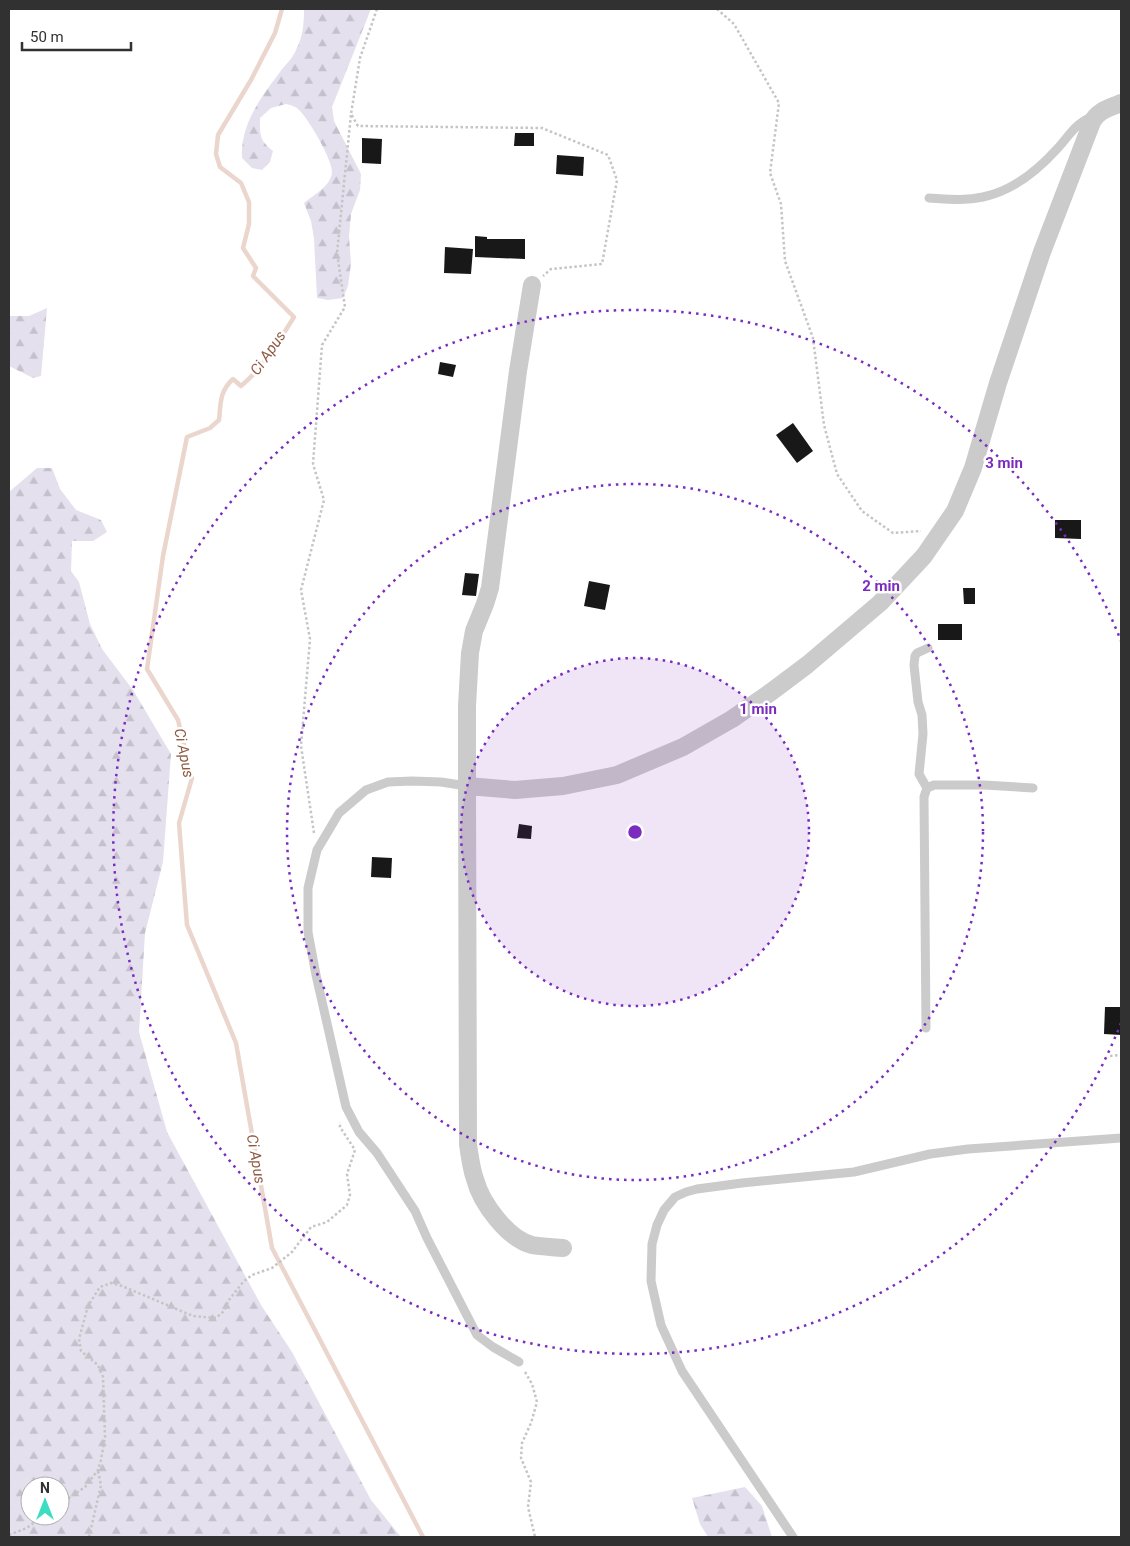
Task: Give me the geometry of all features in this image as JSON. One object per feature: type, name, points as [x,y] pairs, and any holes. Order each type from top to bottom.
[{"type":"street","points":[[467,786],[515,790],[563,786],[617,775],[684,747],[732,719],[771,692],[880,604],[924,556],[955,511],[973,468],[998,383],[1042,252],[1095,115],[1121,103]]},
{"type":"street","points":[[532,285],[518,371],[490,588],[474,631],[470,653],[467,706],[468,1145],[475,1180],[482,1196],[499,1223],[512,1234],[531,1244],[564,1248]]},
{"type":"lane","points":[[929,198],[967,199],[984,197],[1000,191],[1038,169],[1076,126],[1086,118],[1095,115]]},
{"type":"lane","points":[[926,1028],[924,798],[927,788],[919,774],[923,734],[922,715],[918,702],[914,666],[917,653],[928,648]]},
{"type":"lane","points":[[467,786],[441,782],[388,782],[366,790],[339,813],[316,850],[308,888],[308,932],[346,1107],[359,1132],[377,1153],[415,1211],[477,1335],[519,1362]]},
{"type":"lane","points":[[927,788],[934,785],[984,785],[1033,788]]},
{"type":"lane","points":[[793,1537],[682,1372],[661,1325],[650,1281],[652,1244],[657,1225],[664,1210],[675,1197],[697,1189],[854,1172],[930,1154],[968,1149],[1121,1138]]},
{"type":"path","points":[[316,850],[301,746],[310,638],[301,590],[324,500],[313,464],[322,345],[345,307],[338,253],[351,114],[360,58],[377,9]]},
{"type":"path","points":[[716,9],[734,24],[779,103],[770,172],[781,204],[785,262],[813,338],[824,426],[837,474],[862,511],[893,533],[920,532],[927,528]]},
{"type":"path","points":[[351,114],[358,126],[542,128],[608,155],[617,180],[602,264],[551,269],[532,285]]},
{"type":"path","points":[[1110,1056],[1121,1055]]},
{"type":"path","points":[[70,1497],[84,1487],[98,1470],[105,1437],[103,1376],[98,1365],[81,1351],[80,1339],[88,1306],[100,1287],[110,1283],[122,1286],[193,1316],[216,1318],[224,1311],[229,1300],[243,1282],[252,1275],[272,1268],[292,1252],[311,1227],[327,1222],[347,1205],[350,1195],[347,1174],[354,1150],[340,1127],[340,1121],[346,1107]]},
{"type":"path","points":[[519,1362],[532,1384],[536,1402],[532,1423],[522,1443],[521,1458],[532,1482],[528,1507],[535,1537]]},
{"type":"path","points":[[89,1537],[101,1486],[98,1470]]},
{"type":"path","points":[[9,1535],[30,1526]]},
{"type":"green space","points":[[304,9],[371,9],[332,107],[334,121],[361,174],[360,190],[351,214],[349,237],[351,263],[348,286],[343,298],[328,300],[317,298],[314,238],[311,221],[304,203],[329,182],[332,172],[328,158],[314,131],[296,107],[286,104],[271,108],[260,118],[261,137],[265,144],[273,151],[270,162],[262,170],[252,168],[242,158],[244,134],[253,112],[266,91],[293,56],[298,45],[303,30]]},
{"type":"green space","points":[[47,308],[41,376],[33,378],[9,366],[9,316],[29,316]]},
{"type":"green space","points":[[37,468],[52,468],[60,489],[76,510],[101,520],[107,532],[93,541],[72,541],[71,571],[79,582],[90,624],[102,649],[133,690],[171,754],[163,862],[145,933],[139,1032],[167,1132],[261,1305],[292,1352],[371,1500],[401,1537],[9,1537],[9,492]]},
{"type":"green space","points":[[745,1487],[762,1506],[772,1537],[708,1537],[700,1524],[692,1498]]},
{"type":"building","points":[[515,133],[534,133],[534,146],[514,146]]},
{"type":"building","points":[[362,138],[382,139],[381,164],[362,163]]},
{"type":"building","points":[[557,155],[584,157],[583,176],[556,174]]},
{"type":"building","points":[[475,236],[487,237],[487,239],[525,239],[525,259],[475,257]]},
{"type":"building","points":[[445,247],[473,249],[471,274],[444,273]]},
{"type":"building","points":[[440,362],[456,365],[453,377],[438,374]]},
{"type":"building","points":[[793,423],[813,451],[797,463],[776,435]]},
{"type":"building","points":[[1055,520],[1081,520],[1081,539],[1055,538]]},
{"type":"building","points":[[465,573],[479,574],[476,596],[462,595]]},
{"type":"building","points":[[589,581],[610,585],[605,610],[584,606]]},
{"type":"building","points":[[963,588],[975,588],[975,604],[964,604]]},
{"type":"building","points":[[938,624],[962,624],[962,640],[938,640]]},
{"type":"building","points":[[519,824],[532,826],[531,839],[517,838]]},
{"type":"building","points":[[372,857],[392,858],[391,878],[371,877]]},
{"type":"building","points":[[1105,1007],[1121,1007],[1121,1035],[1104,1034]]},
{"type":"waterway","name":"Ci Apus","points":[[282,9],[275,33],[251,80],[218,135],[216,154],[220,167],[241,183],[249,202],[249,224],[243,248],[256,268],[253,276],[294,317],[270,354],[249,379],[241,386],[233,379],[225,388],[219,420],[210,428],[187,437],[163,556],[147,669],[178,720],[192,778],[179,823],[187,925],[236,1043],[272,1248],[423,1537]]}]
